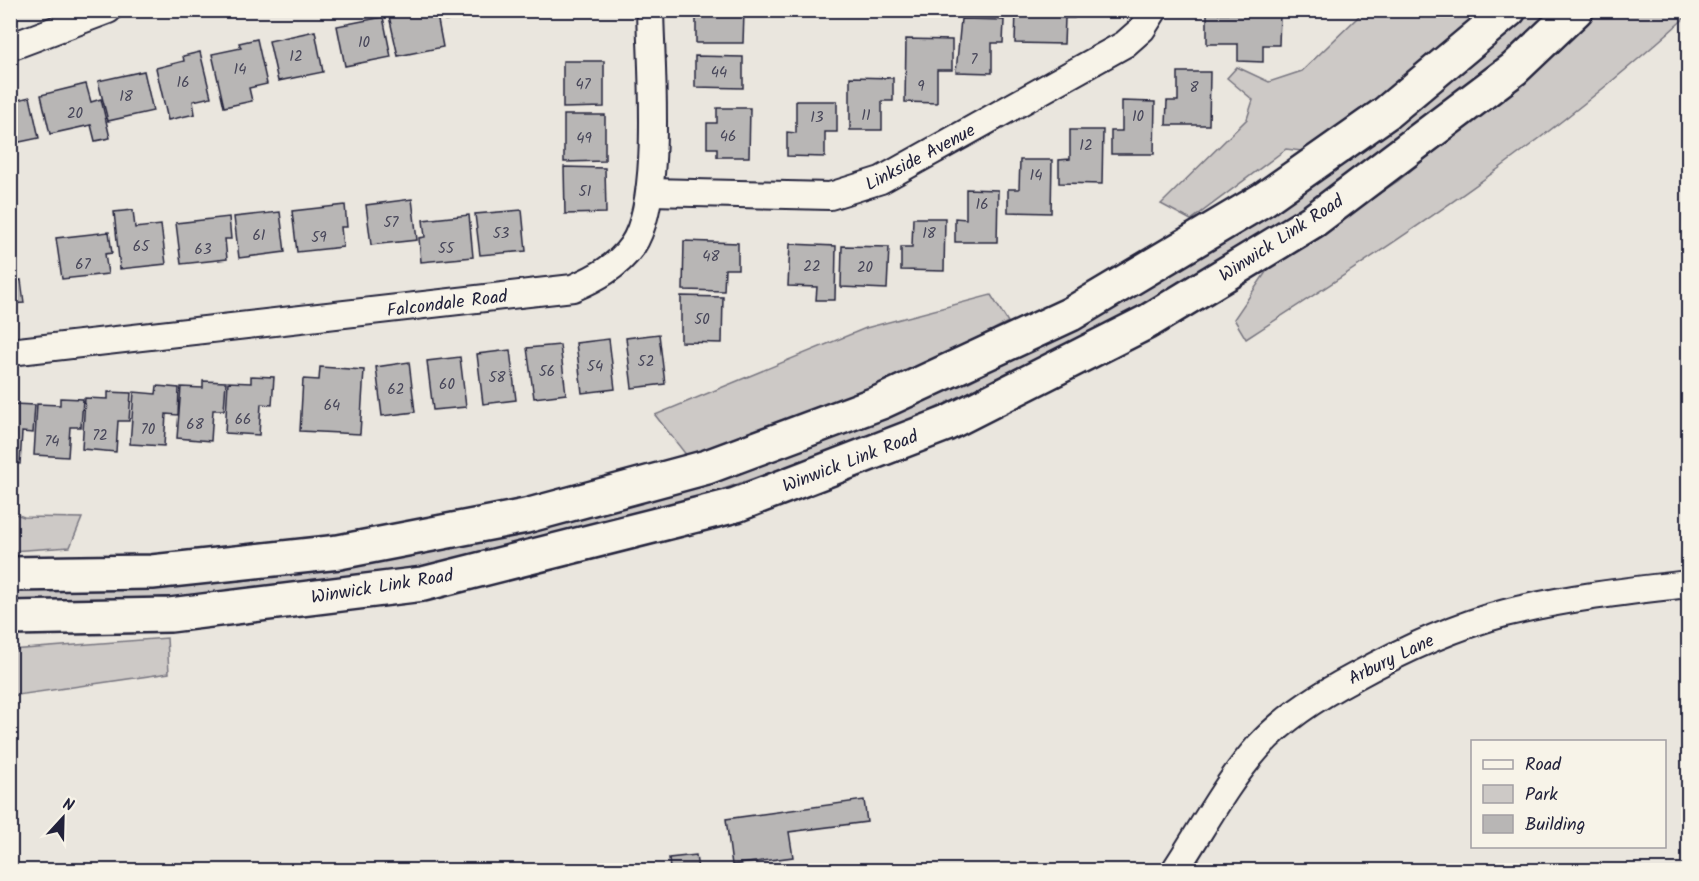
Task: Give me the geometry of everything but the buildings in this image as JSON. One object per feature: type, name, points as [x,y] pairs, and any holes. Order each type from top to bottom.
[{"type":"main road","points":[[10,574],[152,572],[327,553],[526,516],[707,467],[881,402],[1071,314],[1264,199],[1386,113],[1509,10]]},
{"type":"main road","name":"Winwick Link Road","points":[[10,618],[170,615],[423,584],[736,505],[802,480],[945,424],[1167,310],[1313,221],[1514,69],[1576,10]]},
{"type":"street","points":[[10,46],[108,10]]},
{"type":"street","name":"Falcondale Road","points":[[10,352],[573,288],[597,277],[616,264],[633,245],[645,220],[650,192],[650,10]]},
{"type":"street","name":"Linkside Avenue","points":[[650,192],[830,196],[856,190],[881,180],[1125,44],[1142,29],[1154,10]]},
{"type":"street","name":"Arbury Lane","points":[[1175,870],[1228,787],[1259,746],[1288,720],[1326,692],[1373,666],[1435,637],[1504,614],[1604,594],[1689,584]]},
{"type":"green space","points":[[1361,11],[1489,11],[1310,152],[1286,149],[1191,220],[1161,204],[1247,119],[1253,100],[1227,78],[1237,67],[1269,82],[1302,71],[1358,17]]},
{"type":"green space","points":[[1533,11],[1555,11],[1426,119],[1281,224],[1084,338],[889,430],[690,501],[440,565],[203,596],[11,603],[10,590],[123,588],[240,581],[418,555],[586,518],[678,491],[801,449],[969,382],[1124,301],[1260,222],[1436,93]]},
{"type":"green space","points":[[1600,11],[1688,11],[1688,15],[1584,104],[1529,146],[1418,226],[1246,339],[1234,319],[1268,269],[1398,181],[1530,74]]},
{"type":"green space","points":[[991,295],[1008,322],[891,380],[770,430],[687,456],[655,415],[866,328]]},
{"type":"green space","points":[[10,512],[24,517],[82,518],[70,547],[11,551]]},
{"type":"green space","points":[[167,638],[169,673],[11,696],[11,650]]}]
